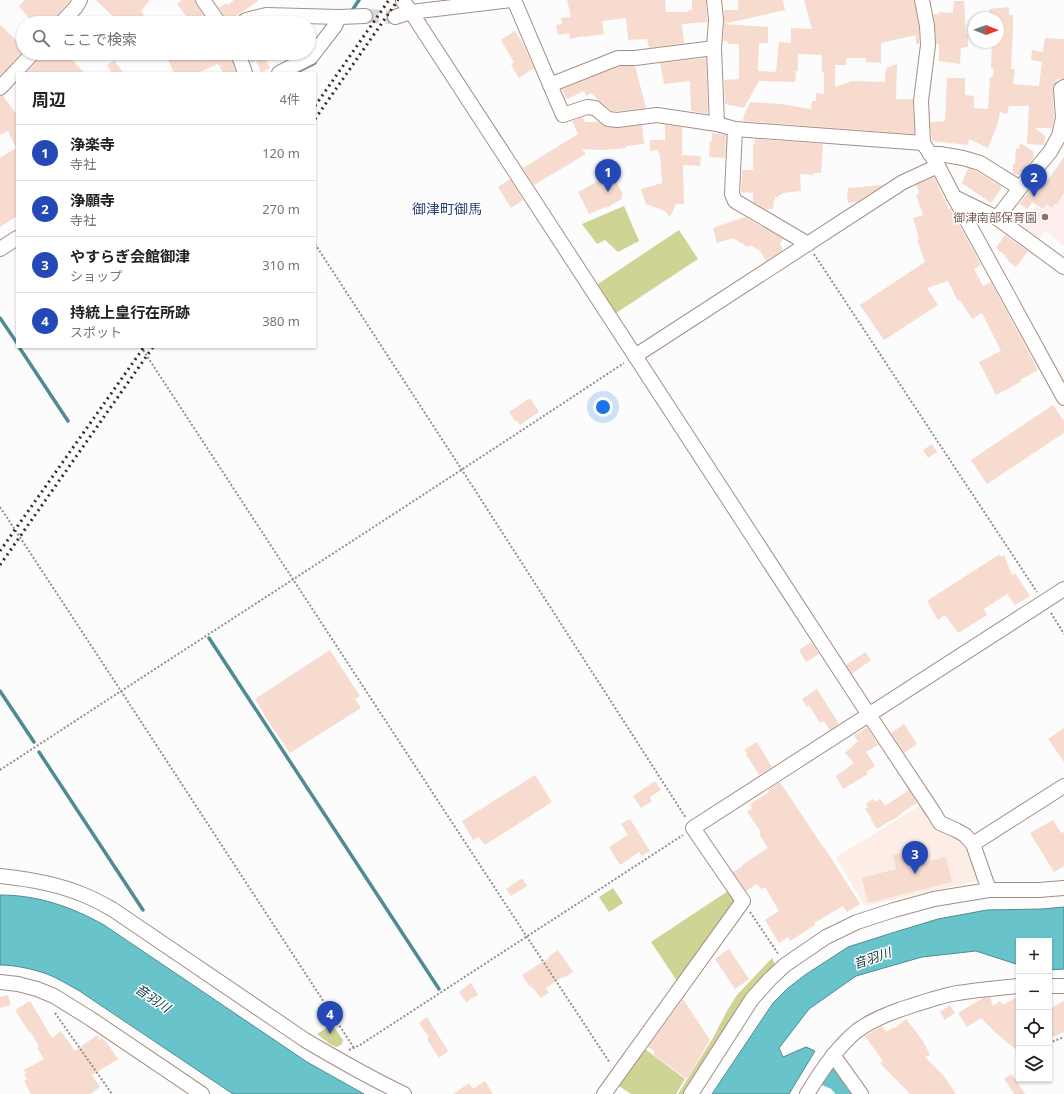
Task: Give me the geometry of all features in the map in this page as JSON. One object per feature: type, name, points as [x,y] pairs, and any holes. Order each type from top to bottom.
[{"type":"street","points":[[68,16],[80,0]]},
{"type":"street","points":[[203,0],[214,16]]},
{"type":"street","points":[[395,17],[407,6],[512,0],[563,115],[587,107],[595,108],[608,119],[617,120],[657,115],[717,124],[735,129],[926,149],[940,154],[980,163],[1020,188]]},
{"type":"street","points":[[714,0],[716,20],[714,48],[717,124]]},
{"type":"street","points":[[922,0],[927,26],[928,44],[921,101],[926,149],[938,166],[1064,398]]},
{"type":"street","points":[[407,6],[940,823],[965,835],[973,844],[989,890]]},
{"type":"street","points":[[262,16],[302,16]]},
{"type":"street","points":[[316,16],[365,16]]},
{"type":"street","points":[[316,51],[335,26],[339,17]]},
{"type":"street","points":[[550,85],[618,58],[635,58],[714,48]]},
{"type":"street","points":[[0,88],[26,60]]},
{"type":"street","points":[[240,60],[245,72]]},
{"type":"street","points":[[281,72],[305,60]]},
{"type":"street","points":[[997,218],[1050,152],[1059,136],[1063,118],[1061,89],[1064,87]]},
{"type":"street","points":[[735,129],[732,194],[735,201],[808,244]]},
{"type":"street","points":[[635,356],[903,182],[938,166]]},
{"type":"street","points":[[954,197],[997,218],[1064,267]]},
{"type":"street","points":[[0,249],[16,239]]},
{"type":"street","points":[[604,1094],[743,901],[693,828],[1064,589]]},
{"type":"street","points":[[973,844],[1064,786]]},
{"type":"street","points":[[0,876],[23,878],[56,886],[84,895],[112,909],[160,940],[283,1025],[333,1057],[378,1082],[404,1094]]},
{"type":"street","points":[[691,1094],[752,1000],[785,965],[826,937],[857,922],[894,910],[934,900],[989,890],[1039,890],[1064,888]]},
{"type":"street","points":[[0,982],[18,984],[37,989],[54,996],[91,1019],[202,1094]]},
{"type":"street","points":[[807,1094],[833,1055],[852,1035],[881,1017],[914,1005],[952,994],[1016,986]]},
{"type":"street","points":[[1052,986],[1064,986]]},
{"type":"street","points":[[833,1055],[861,1094]]},
{"type":"path","points":[[808,244],[1064,634]]},
{"type":"path","points":[[316,246],[693,828],[360,1045],[333,1057]]},
{"type":"path","points":[[142,348],[618,1074]]},
{"type":"path","points":[[0,770],[635,356]]},
{"type":"path","points":[[0,507],[354,1048]]},
{"type":"path","points":[[743,901],[785,965]]},
{"type":"path","points":[[54,996],[54,1012],[112,1094]]},
{"type":"path","points":[[1052,1042],[1064,1037]]},
{"type":"shaded area","name":"御津南部保育園","points":[[1064,195],[1064,246],[1045,231],[1039,239],[1020,223],[1036,206],[1043,211],[1049,202],[1056,207]]},
{"type":"shaded area","points":[[921,805],[937,831],[951,832],[966,842],[980,880],[865,906],[836,857]]},
{"type":"green space","points":[[624,206],[639,241],[618,252],[605,240],[597,244],[582,224]]},
{"type":"green space","points":[[679,230],[698,259],[616,313],[598,284]]},
{"type":"green space","points":[[613,888],[623,903],[609,912],[599,897]]},
{"type":"green space","points":[[728,891],[736,903],[679,984],[651,942]]},
{"type":"green space","points":[[772,958],[775,964],[729,1021],[684,1094],[678,1094],[713,1038],[737,995]]},
{"type":"green space","points":[[332,1024],[343,1040],[342,1044],[337,1047],[331,1045],[317,1034]]},
{"type":"green space","points":[[641,1046],[685,1079],[676,1094],[631,1094],[616,1084]]},
{"type":"water","name":"音羽川","points":[[0,895],[28,897],[54,903],[80,913],[104,925],[307,1062],[364,1094],[233,1094],[78,990],[36,970],[0,965]]},
{"type":"water","name":"音羽川","points":[[1064,907],[1064,969],[1052,970],[1052,938],[1016,938],[1016,964],[976,951],[922,957],[856,976],[809,1009],[779,1048],[783,1057],[806,1047],[815,1051],[789,1094],[712,1094],[773,1003],[788,988],[805,975],[848,947],[938,919],[987,910]]},
{"type":"building","points":[[25,0],[70,0],[56,16],[27,16],[19,6]]},
{"type":"building","points":[[96,0],[150,0],[141,11],[144,16],[113,16]]},
{"type":"building","points":[[182,0],[195,0],[196,5],[204,16],[186,16],[177,4]]},
{"type":"building","points":[[234,0],[259,0],[236,16],[225,16],[219,8],[226,3],[228,5]]},
{"type":"building","points":[[567,0],[665,0],[666,12],[688,12],[689,10],[692,10],[692,0],[706,0],[707,22],[682,24],[684,43],[649,48],[647,39],[628,40],[626,18],[602,21],[604,34],[570,39],[569,33],[558,35],[556,25],[562,24],[561,18],[571,17]]},
{"type":"building","points":[[738,0],[783,0],[785,10],[724,24],[724,10],[738,10]]},
{"type":"building","points":[[804,0],[914,0],[919,27],[919,44],[916,44],[916,35],[881,43],[881,63],[866,62],[866,58],[846,58],[846,65],[835,65],[835,87],[852,81],[885,82],[886,68],[897,64],[896,99],[913,99],[914,134],[743,121],[750,102],[780,104],[811,109],[812,101],[816,101],[816,93],[824,94],[822,55],[798,54],[798,71],[796,71],[795,82],[759,81],[744,108],[725,104],[724,80],[739,79],[739,44],[728,44],[727,41],[723,41],[724,24],[768,27],[768,43],[759,43],[758,71],[776,72],[779,42],[791,43],[791,28],[812,29]]},
{"type":"building","points":[[954,1],[964,1],[968,47],[961,48],[960,64],[939,61],[939,44],[936,44],[933,14],[939,14],[939,12],[953,13]]},
{"type":"building","points":[[1009,7],[1009,15],[1013,15],[1011,69],[1015,69],[1013,84],[1039,86],[1042,62],[1031,60],[1032,50],[1043,52],[1045,38],[1064,39],[1064,79],[1057,79],[1053,86],[1054,117],[1052,128],[1035,128],[1045,136],[1044,145],[1027,144],[1029,106],[1009,106],[1007,114],[1000,112],[998,123],[988,148],[969,139],[968,145],[932,141],[930,122],[945,121],[947,78],[965,78],[965,95],[974,96],[974,108],[988,109],[990,77],[993,77],[994,69],[991,68],[992,48],[1004,48],[1004,12],[989,12],[989,9]]},
{"type":"building","points":[[0,25],[16,40],[16,59],[0,76]]},
{"type":"building","points":[[515,31],[534,68],[519,78],[511,65],[514,62],[501,40]]},
{"type":"building","points":[[706,58],[708,114],[691,111],[690,81],[664,84],[660,63]]},
{"type":"building","points":[[38,60],[72,60],[83,72],[27,72]]},
{"type":"building","points":[[114,60],[122,72],[111,72],[107,65]]},
{"type":"building","points":[[168,60],[232,60],[236,72],[222,72],[218,64],[199,72],[174,72]]},
{"type":"building","points":[[250,60],[266,60],[270,68],[261,72],[256,61],[251,63]]},
{"type":"building","points":[[620,66],[635,66],[646,108],[612,111],[592,93],[586,96],[584,91],[567,99],[562,89]]},
{"type":"building","points":[[0,96],[3,96],[16,114],[16,148],[8,131],[0,135]]},
{"type":"building","points":[[583,117],[585,122],[599,122],[607,127],[618,128],[642,125],[644,144],[626,146],[626,148],[603,150],[582,149],[586,154],[534,185],[523,168],[578,134],[572,121]]},
{"type":"building","points":[[665,125],[682,127],[682,155],[701,156],[700,166],[683,165],[684,204],[676,204],[670,217],[665,211],[646,204],[641,189],[662,183],[660,155],[658,150],[650,151],[650,140],[665,140]]},
{"type":"building","points":[[712,133],[726,135],[725,158],[709,157]]},
{"type":"building","points":[[755,139],[823,144],[821,173],[814,173],[814,175],[800,174],[801,191],[782,193],[779,197],[775,197],[773,209],[765,209],[753,202],[753,193],[741,192],[742,170],[753,170],[753,144],[755,144]]},
{"type":"building","points":[[1020,143],[1034,152],[1033,159],[1020,175],[1013,174],[1013,164],[1015,164],[1016,148],[1019,149]]},
{"type":"building","points":[[16,148],[16,217],[0,227],[0,158]]},
{"type":"building","points":[[1064,157],[1064,193],[1057,205],[1055,204],[1052,208],[1047,204],[1043,209],[1032,202],[1028,209],[1019,204],[1034,185],[1040,189],[1044,183],[1045,184]]},
{"type":"building","points":[[968,168],[976,171],[1002,187],[991,203],[962,183]]},
{"type":"building","points":[[605,176],[607,179],[612,176],[613,179],[614,178],[623,194],[621,196],[622,199],[606,208],[589,214],[578,192]]},
{"type":"building","points":[[934,177],[949,209],[950,208],[981,265],[974,269],[983,286],[991,282],[1038,370],[1020,380],[1021,382],[996,395],[979,362],[1001,351],[982,313],[972,319],[960,300],[958,301],[948,281],[927,288],[938,305],[884,340],[860,305],[925,262],[917,240],[919,239],[913,218],[923,215],[916,195],[919,194],[919,192],[916,185]]},
{"type":"building","points":[[510,179],[523,200],[511,208],[498,187]]},
{"type":"building","points":[[883,185],[857,202],[848,203],[848,188]]},
{"type":"building","points":[[745,217],[783,239],[780,244],[783,250],[766,261],[760,251],[750,245],[748,247],[733,238],[717,243],[713,228]]},
{"type":"building","points":[[1005,235],[1028,251],[1016,267],[996,248]]},
{"type":"building","points":[[530,398],[539,412],[520,425],[517,421],[515,421],[509,412]]},
{"type":"building","points":[[1053,405],[1064,421],[1064,433],[987,484],[971,460]]},
{"type":"building","points":[[932,444],[937,452],[928,458],[923,450]]},
{"type":"building","points":[[1000,554],[1001,557],[1004,555],[1012,575],[1015,573],[1030,596],[1015,605],[1007,594],[984,609],[987,615],[958,633],[945,615],[938,620],[927,601]]},
{"type":"building","points":[[811,642],[819,654],[806,662],[799,650]]},
{"type":"building","points":[[330,650],[360,696],[355,699],[361,708],[290,753],[255,699]]},
{"type":"building","points":[[865,652],[871,660],[852,674],[846,665]]},
{"type":"building","points":[[817,689],[839,724],[830,730],[824,721],[820,723],[809,705],[807,707],[802,699]]},
{"type":"building","points":[[904,724],[917,744],[904,753],[891,733]]},
{"type":"building","points":[[867,727],[878,745],[866,752],[875,766],[866,772],[868,774],[843,789],[836,776],[854,763],[845,753],[858,741],[854,736]]},
{"type":"building","points":[[1064,728],[1064,762],[1048,739]]},
{"type":"building","points":[[757,742],[772,767],[759,775],[744,750]]},
{"type":"building","points":[[535,775],[552,802],[485,845],[479,837],[473,840],[462,821]]},
{"type":"building","points":[[655,781],[661,790],[650,797],[652,801],[641,808],[633,796]]},
{"type":"building","points":[[780,782],[860,904],[847,912],[843,906],[814,923],[815,925],[790,941],[788,937],[779,943],[765,920],[779,911],[765,887],[761,889],[757,884],[746,891],[733,872],[768,848],[759,834],[761,832],[747,812],[752,808],[750,804],[769,792],[768,790]]},
{"type":"building","points":[[909,790],[917,803],[877,829],[865,809],[868,807],[866,804],[873,799],[875,802],[880,799],[885,806]]},
{"type":"building","points":[[630,819],[650,851],[642,856],[639,852],[620,865],[609,847],[628,835],[621,824]]},
{"type":"building","points":[[1053,820],[1061,833],[1064,832],[1064,866],[1054,872],[1030,833]]},
{"type":"building","points":[[909,851],[913,865],[946,857],[952,882],[868,903],[862,878],[896,869],[893,855]]},
{"type":"building","points":[[522,878],[527,886],[511,896],[506,889]]},
{"type":"building","points":[[729,949],[749,979],[735,989],[715,959]]},
{"type":"building","points":[[558,950],[573,972],[563,978],[562,977],[546,988],[549,993],[541,998],[530,985],[529,986],[522,975],[549,958],[548,957]]},
{"type":"building","points":[[471,983],[478,995],[466,1002],[459,992]]},
{"type":"building","points":[[8,995],[11,1005],[0,1008],[0,997]]},
{"type":"building","points":[[990,997],[993,1006],[1000,1001],[1003,1005],[1016,998],[1016,1050],[981,1018],[967,1027],[958,1013],[983,998]]},
{"type":"building","points":[[683,999],[710,1040],[687,1079],[654,1055],[654,1051],[648,1047]]},
{"type":"building","points":[[30,1001],[52,1038],[61,1031],[75,1051],[97,1035],[100,1040],[102,1038],[107,1043],[118,1059],[92,1075],[100,1087],[90,1094],[31,1094],[24,1081],[27,1079],[24,1074],[26,1074],[24,1070],[44,1059],[37,1048],[39,1046],[15,1010]]},
{"type":"building","points":[[1064,1001],[1064,1032],[1053,1037],[1052,1035],[1052,1007]]},
{"type":"building","points":[[950,1005],[955,1013],[945,1020],[940,1012]]},
{"type":"building","points":[[427,1017],[448,1051],[439,1058],[427,1039],[429,1037],[419,1023]]},
{"type":"building","points":[[906,1019],[923,1041],[930,1055],[925,1057],[943,1075],[956,1094],[910,1094],[880,1063],[883,1061],[865,1036],[882,1026],[886,1032],[894,1027],[895,1028]]},
{"type":"building","points":[[1012,1074],[1025,1094],[1014,1094],[1004,1079]]},
{"type":"building","points":[[485,1081],[493,1094],[453,1094],[469,1083],[473,1089]]},
{"type":"waterway","points":[[351,12],[359,0]]},
{"type":"waterway","points":[[297,72],[315,63]]},
{"type":"waterway","points":[[0,318],[16,342]]},
{"type":"waterway","points":[[20,348],[68,421]]},
{"type":"waterway","points":[[209,638],[439,989]]},
{"type":"waterway","points":[[0,691],[34,742]]},
{"type":"waterway","points":[[39,752],[143,910]]},
{"type":"waterway","points":[[824,1074],[838,1080],[850,1094]]},
{"type":"tunnel","points":[[365,16],[395,17]]},
{"type":"railway","points":[[316,105],[389,0]]},
{"type":"railway","points":[[316,118],[398,0]]},
{"type":"railway","points":[[0,551],[143,348]]},
{"type":"railway","points":[[0,565],[152,348]]},
{"type":"place","name":"浄楽寺","points":[[608,192]]},
{"type":"place","name":"浄願寺","points":[[1034,197]]},
{"type":"place","name":"御津南部保育園","points":[[1045,217]]},
{"type":"place","name":"やすらぎ会館御津","points":[[915,874]]},
{"type":"place","name":"持統上皇行在所跡","points":[[330,1034]]},
{"type":"district","name":"御津町御馬","points":[[447,208]]}]
